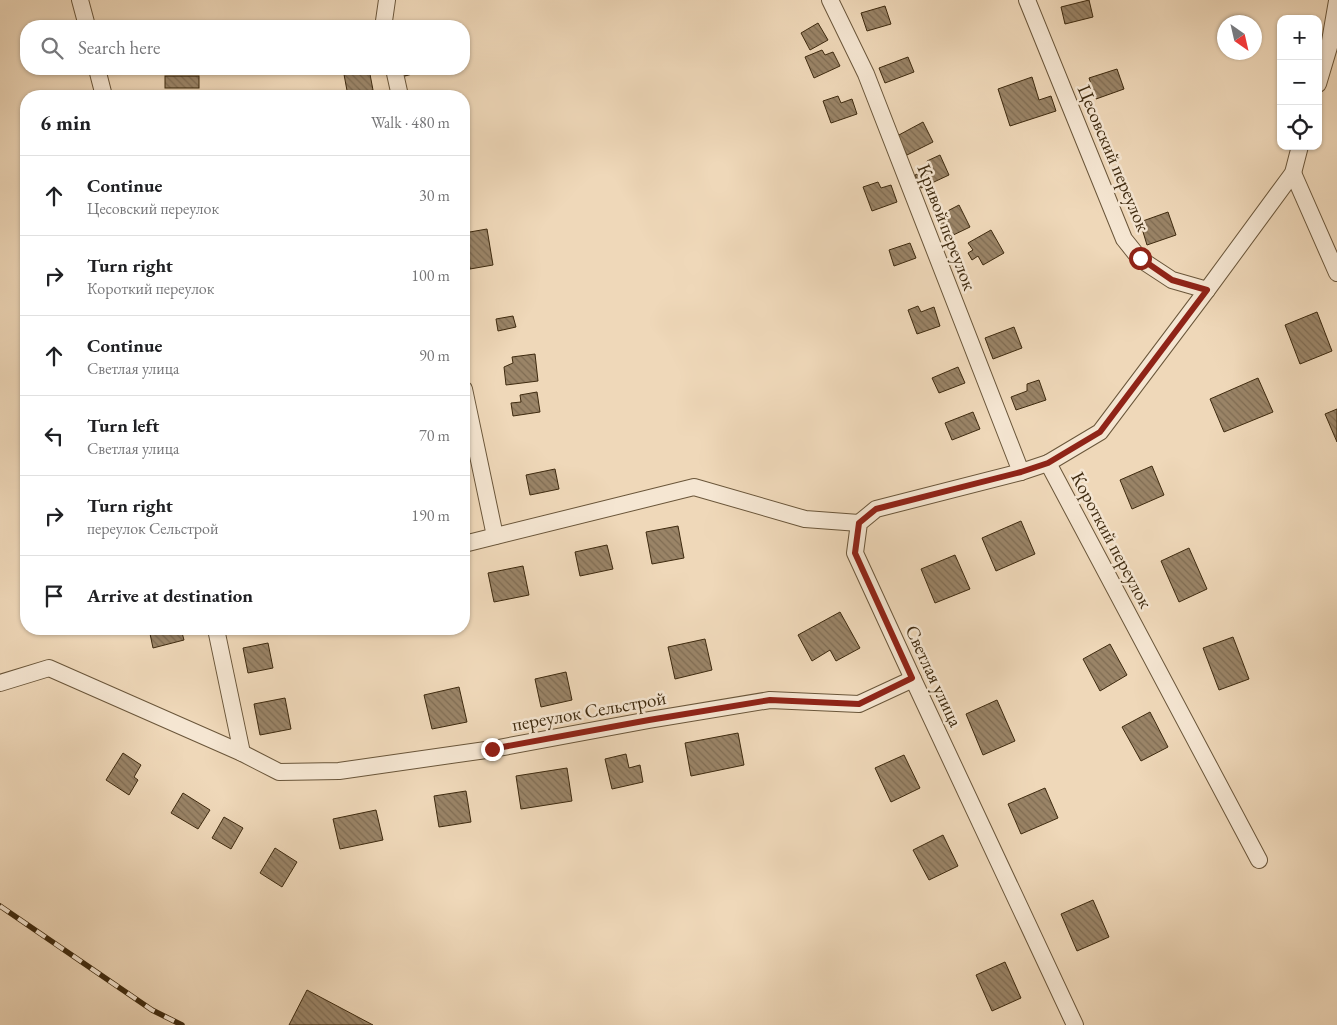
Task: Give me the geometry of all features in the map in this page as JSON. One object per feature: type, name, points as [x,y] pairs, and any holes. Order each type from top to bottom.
[{"type":"street","points":[[80,0],[85,20]]},
{"type":"street","points":[[384,20],[387,0]]},
{"type":"street","name":"Кривой переулок","points":[[830,0],[866,74],[1021,472]]},
{"type":"street","name":"Цесовский переулок","points":[[1027,0],[1124,239],[1140,258],[1172,280],[1207,290]]},
{"type":"street","points":[[1322,71],[1329,47],[1337,1]]},
{"type":"street","points":[[99,75],[102,90]]},
{"type":"street","points":[[395,75],[399,90]]},
{"type":"street","points":[[1299,150],[1293,173],[1337,273]]},
{"type":"street","name":"Короткий переулок","points":[[1259,860],[1048,463],[1100,432],[1293,173]]},
{"type":"street","points":[[470,417],[495,536]]},
{"type":"street","points":[[470,542],[694,487],[805,519],[859,523],[876,509],[1021,472],[1048,463]]},
{"type":"street","name":"Светлая улица","points":[[859,523],[855,553],[1075,1025]]},
{"type":"street","points":[[217,635],[242,753]]},
{"type":"street","name":"переулок Сельстрой","points":[[0,683],[48,668],[242,753],[279,772],[340,771],[492,749],[770,700],[859,704],[912,678]]},
{"type":"building","points":[[1089,0],[1093,17],[1065,24],[1061,7]]},
{"type":"building","points":[[885,6],[891,24],[867,31],[861,13]]},
{"type":"building","points":[[818,23],[828,40],[810,50],[801,33]]},
{"type":"building","points":[[822,50],[825,55],[833,52],[840,66],[814,78],[805,57]]},
{"type":"building","points":[[908,57],[914,72],[885,83],[879,68]]},
{"type":"building","points":[[1117,69],[1124,89],[1096,99],[1089,78]]},
{"type":"building","points":[[344,75],[370,75],[373,90],[347,90]]},
{"type":"building","points":[[165,76],[199,76],[199,88],[165,88]]},
{"type":"building","points":[[1032,77],[1039,100],[1051,96],[1056,111],[1010,126],[998,89]]},
{"type":"building","points":[[838,96],[841,103],[852,99],[857,114],[831,123],[823,101]]},
{"type":"building","points":[[923,122],[933,142],[907,155],[897,136]]},
{"type":"building","points":[[940,155],[949,175],[921,188],[915,175],[930,168],[927,161]]},
{"type":"building","points":[[878,182],[881,188],[891,185],[897,202],[872,211],[863,187]]},
{"type":"building","points":[[959,205],[970,227],[947,238],[936,217]]},
{"type":"building","points":[[1168,212],[1176,235],[1147,245],[1140,222]]},
{"type":"building","points":[[487,229],[493,265],[470,269],[470,232]]},
{"type":"building","points":[[991,230],[1004,253],[983,265],[978,256],[972,260],[968,253],[973,250],[968,243]]},
{"type":"building","points":[[910,243],[916,258],[894,266],[889,250]]},
{"type":"building","points":[[918,306],[921,312],[934,307],[940,326],[917,334],[908,310]]},
{"type":"building","points":[[1317,312],[1332,351],[1300,364],[1285,325]]},
{"type":"building","points":[[513,316],[516,327],[498,331],[496,319]]},
{"type":"building","points":[[1014,327],[1022,348],[993,359],[985,338]]},
{"type":"building","points":[[535,354],[538,381],[506,385],[504,367],[513,363],[512,357]]},
{"type":"building","points":[[958,367],[965,383],[939,393],[932,378]]},
{"type":"building","points":[[1258,378],[1273,412],[1224,432],[1210,399]]},
{"type":"building","points":[[1039,380],[1046,400],[1016,410],[1011,397],[1027,391],[1027,384]]},
{"type":"building","points":[[537,392],[540,412],[513,416],[511,403],[521,402],[520,395]]},
{"type":"building","points":[[1337,409],[1337,442],[1325,414]]},
{"type":"building","points":[[973,412],[980,429],[952,440],[945,423]]},
{"type":"building","points":[[1152,466],[1164,495],[1132,509],[1120,480]]},
{"type":"building","points":[[555,469],[559,489],[530,495],[526,475]]},
{"type":"building","points":[[1021,521],[1035,554],[996,571],[982,538]]},
{"type":"building","points":[[678,526],[684,558],[652,564],[646,532]]},
{"type":"building","points":[[607,545],[613,569],[580,576],[575,552]]},
{"type":"building","points":[[1189,548],[1207,589],[1179,602],[1161,561]]},
{"type":"building","points":[[955,555],[970,589],[935,603],[921,569]]},
{"type":"building","points":[[523,566],[529,595],[494,602],[488,573]]},
{"type":"building","points":[[840,612],[860,648],[836,661],[830,650],[812,661],[798,635]]},
{"type":"building","points":[[150,635],[183,635],[184,640],[153,648]]},
{"type":"building","points":[[1233,637],[1249,679],[1219,690],[1203,648]]},
{"type":"building","points":[[705,639],[712,670],[675,679],[668,647]]},
{"type":"building","points":[[268,643],[273,668],[248,673],[243,648]]},
{"type":"building","points":[[1110,644],[1127,675],[1100,691],[1083,659]]},
{"type":"building","points":[[566,672],[572,700],[541,707],[535,679]]},
{"type":"building","points":[[459,687],[467,722],[432,729],[424,695]]},
{"type":"building","points":[[285,698],[291,729],[260,735],[254,704]]},
{"type":"building","points":[[997,700],[1015,741],[983,755],[966,714]]},
{"type":"building","points":[[1150,712],[1168,747],[1141,761],[1122,727]]},
{"type":"building","points":[[738,733],[744,765],[691,776],[685,743]]},
{"type":"building","points":[[123,753],[141,765],[134,777],[138,780],[129,795],[106,780]]},
{"type":"building","points":[[626,754],[629,768],[640,765],[643,782],[612,789],[605,759]]},
{"type":"building","points":[[904,755],[920,788],[891,802],[875,768]]},
{"type":"building","points":[[567,768],[572,801],[521,809],[516,776]]},
{"type":"building","points":[[1045,788],[1058,818],[1021,834],[1008,804]]},
{"type":"building","points":[[466,791],[471,822],[439,827],[434,796]]},
{"type":"building","points":[[183,793],[210,810],[198,829],[171,813]]},
{"type":"building","points":[[376,810],[383,840],[340,849],[333,819]]},
{"type":"building","points":[[224,817],[243,828],[231,849],[212,838]]},
{"type":"building","points":[[943,835],[958,866],[929,880],[913,850]]},
{"type":"building","points":[[275,848],[297,862],[282,887],[260,873]]},
{"type":"building","points":[[1093,900],[1109,937],[1077,951],[1061,914]]},
{"type":"building","points":[[1005,962],[1021,998],[992,1011],[976,975]]},
{"type":"building","points":[[307,990],[373,1025],[289,1025]]},
{"type":"railway","points":[[0,906],[152,1010],[182,1025]]},
{"type":"route","points":[[492,749],[770,700],[859,704],[912,678],[855,553],[859,523],[876,509],[1021,472],[1048,463],[1100,432],[1207,290],[1172,280],[1140,258]]}]
